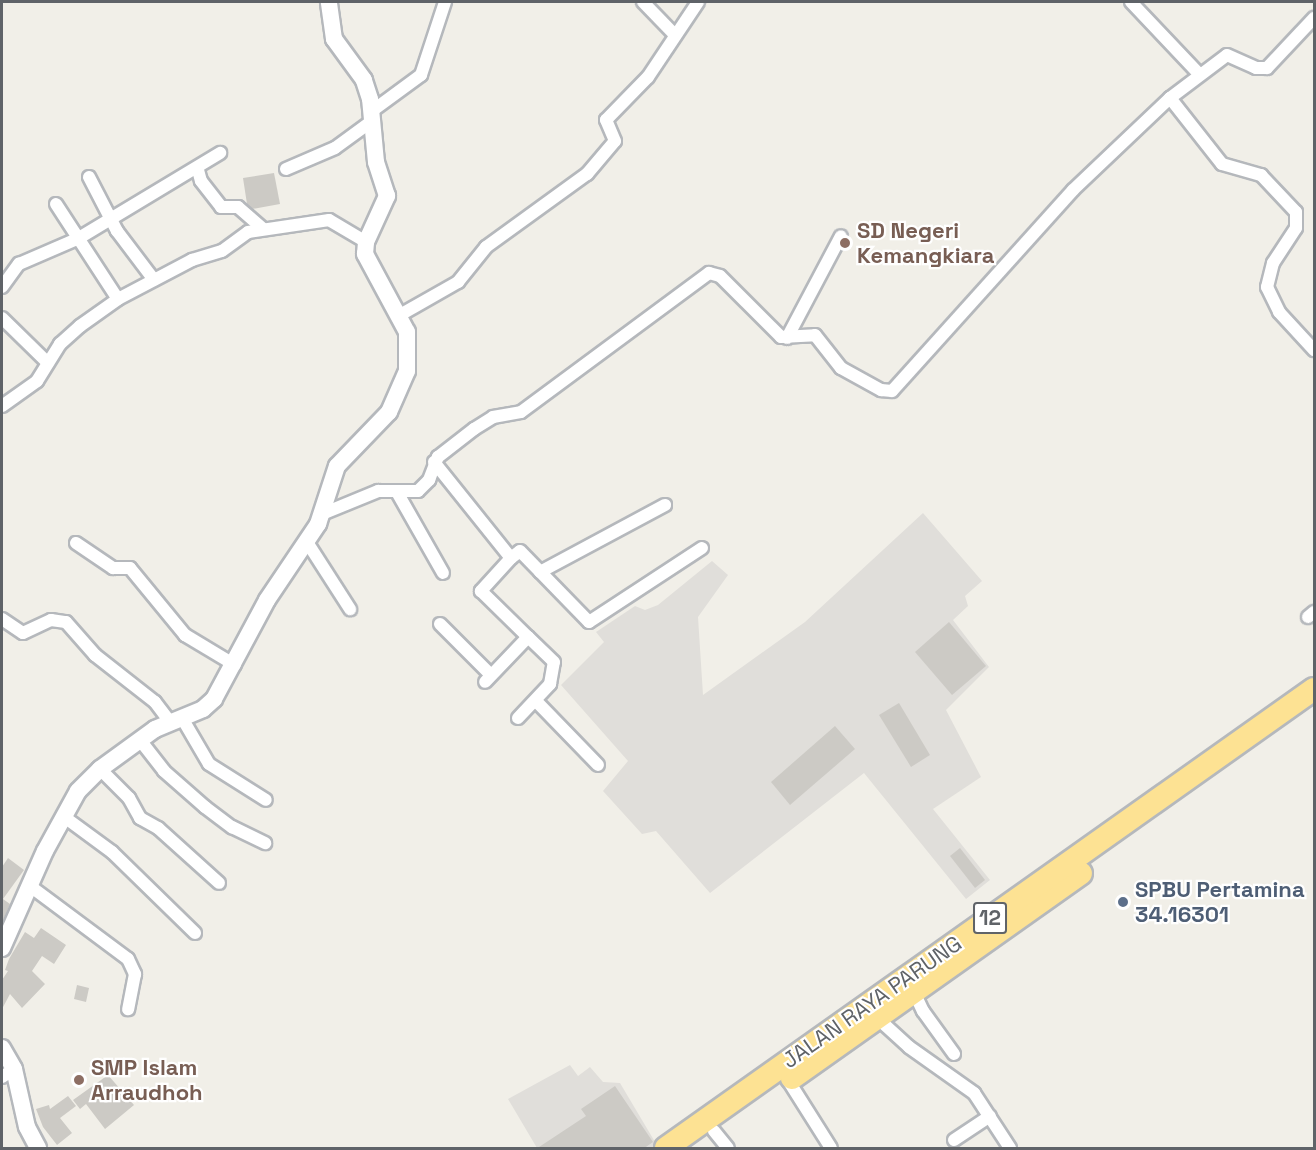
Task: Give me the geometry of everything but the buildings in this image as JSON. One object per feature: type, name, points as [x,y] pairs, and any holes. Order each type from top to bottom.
[{"type":"highway","name":"JALAN RAYA PARUNG","points":[[666,1149],[871,1013],[1314,690]]},
{"type":"highway","name":"JALAN RAYA PARUNG","points":[[691,1149],[721,1140],[788,1080],[871,1013],[914,992],[1314,702]]},
{"type":"street","points":[[2,948],[63,816],[78,791],[100,769],[140,740],[211,702],[235,665],[267,600],[307,542],[322,514],[337,466],[392,408],[407,371],[410,342],[400,315],[367,259],[366,242],[387,196],[376,162],[372,116],[364,80],[334,39],[329,2]]},
{"type":"street","points":[[286,169],[334,148],[421,75],[445,2]]},
{"type":"street","points":[[643,2],[675,35]]},
{"type":"street","points":[[400,315],[458,282],[486,248],[587,174],[615,141],[606,120],[648,77],[698,2]]},
{"type":"street","points":[[1131,2],[1200,75]]},
{"type":"street","points":[[322,514],[378,491],[413,493],[423,488],[434,462],[489,419],[526,409],[709,273],[720,276],[760,319],[787,338],[815,335],[841,368],[881,390],[892,391],[1079,183],[1170,98],[1230,54],[1256,68],[1267,68],[1314,18]]},
{"type":"street","points":[[1170,98],[1222,164],[1261,175],[1298,215],[1296,228],[1273,263],[1267,287],[1279,312],[1314,350]]},
{"type":"street","points":[[2,287],[19,264],[79,238],[198,170],[220,153]]},
{"type":"street","points":[[198,170],[201,181],[221,207],[238,207],[262,228]]},
{"type":"street","points":[[89,177],[109,219],[154,280]]},
{"type":"street","points":[[56,204],[118,299]]},
{"type":"street","points":[[2,406],[37,381],[60,344],[118,299],[192,260],[222,251],[248,232],[262,228],[329,220],[366,242]]},
{"type":"street","points":[[787,338],[841,236]]},
{"type":"street","points":[[2,318],[48,363]]},
{"type":"street","points":[[434,462],[511,558]]},
{"type":"street","points":[[397,492],[443,573]]},
{"type":"street","points":[[540,572],[664,505]]},
{"type":"street","points":[[307,542],[350,609]]},
{"type":"street","points":[[76,543],[113,567],[130,568],[185,634],[235,665]]},
{"type":"street","points":[[518,718],[550,684],[554,662],[481,591],[511,558],[520,551],[589,622],[702,548]]},
{"type":"street","points":[[2,619],[23,633],[51,620],[66,622],[95,655],[176,720],[209,764],[266,800]]},
{"type":"street","points":[[440,624],[488,678],[528,637]]},
{"type":"street","points":[[536,701],[598,765]]},
{"type":"street","points":[[140,740],[164,771],[205,807],[238,831],[265,843]]},
{"type":"street","points":[[100,769],[129,798],[138,816],[158,828],[219,883]]},
{"type":"street","points":[[63,816],[112,852],[195,933]]},
{"type":"street","points":[[30,886],[128,960],[135,974],[128,1009]]},
{"type":"street","points":[[914,992],[923,1011],[954,1054]]},
{"type":"street","points":[[871,1013],[909,1047],[974,1093],[1010,1149]]},
{"type":"street","points":[[2,1048],[8,1073],[27,1127],[38,1149]]},
{"type":"street","points":[[788,1080],[831,1149]]},
{"type":"street","points":[[954,1140],[990,1116]]},
{"type":"shaded area","points":[[923,513],[982,581],[965,596],[968,606],[953,620],[989,667],[946,710],[981,777],[933,809],[990,880],[966,899],[864,773],[710,893],[656,831],[642,834],[603,791],[628,761],[561,685],[604,642],[596,632],[635,606],[645,610],[658,605],[712,561],[728,575],[698,617],[703,695],[805,622]]},
{"type":"shaded area","points":[[570,1065],[578,1076],[590,1067],[603,1082],[620,1083],[658,1147],[537,1148],[508,1099]]},
{"type":"place","name":"SD Negeri Kemangkiara","points":[[845,243]]},
{"type":"place","name":"SPBU Pertamina 34.16301","points":[[1123,902]]},
{"type":"place","name":"SMP Islam Arraudhoh","points":[[79,1080]]}]
